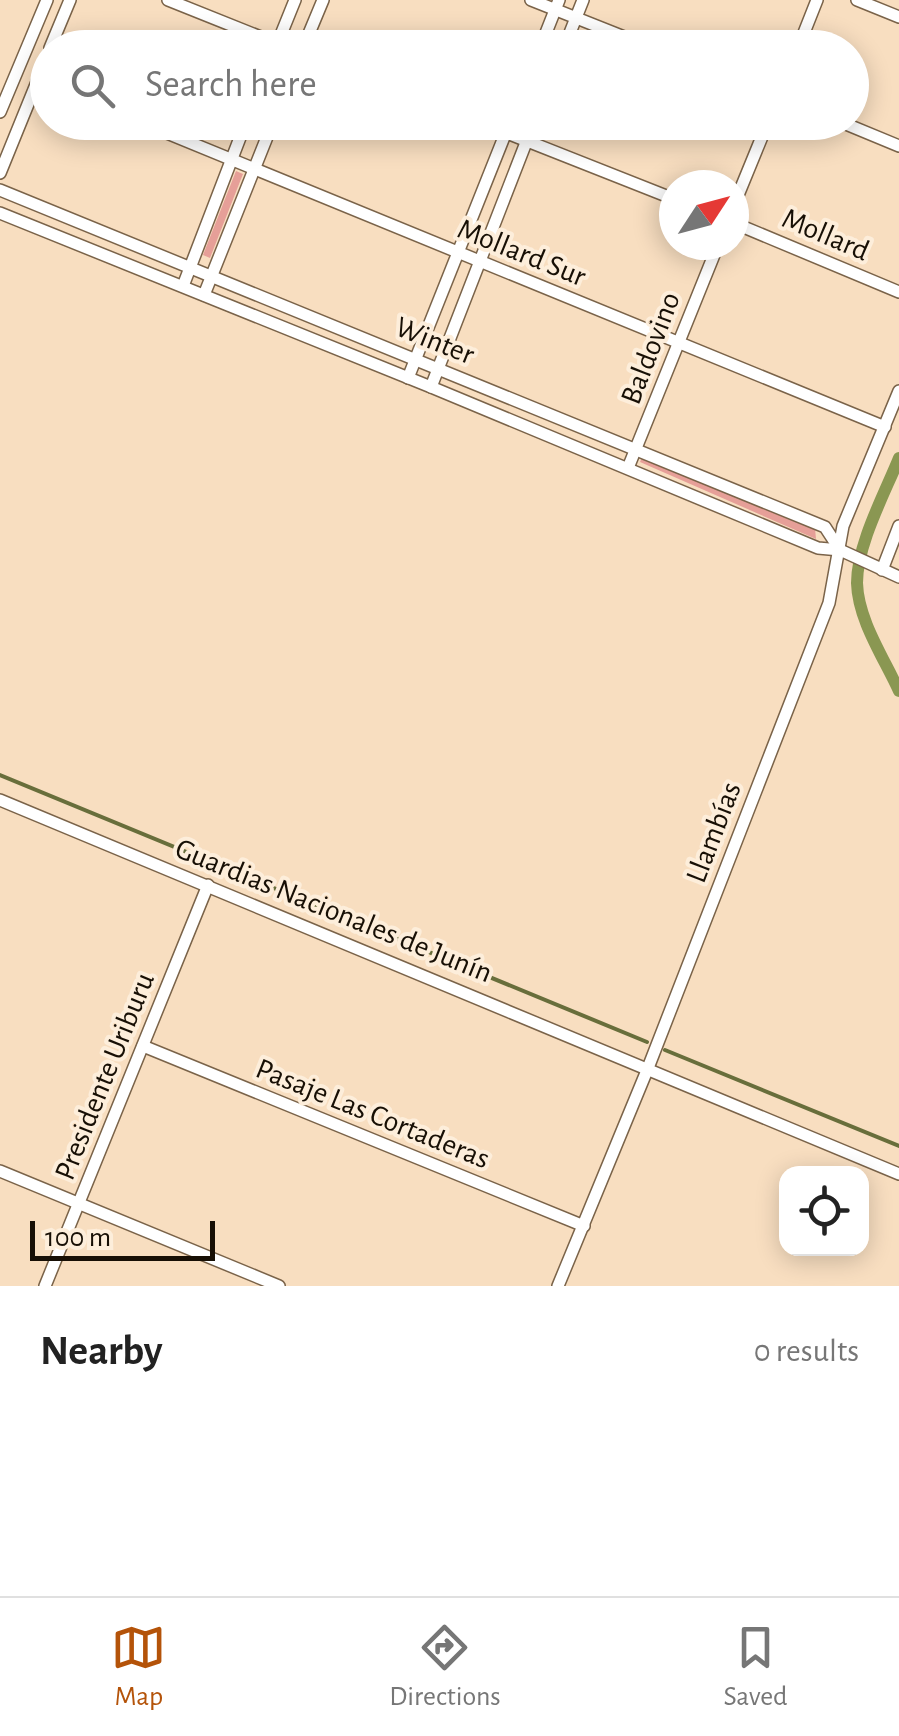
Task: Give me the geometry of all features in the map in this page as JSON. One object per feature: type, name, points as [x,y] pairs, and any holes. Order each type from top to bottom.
[{"type":"street","points":[[34,30],[47,0]]},
{"type":"street","points":[[58,30],[70,0]]},
{"type":"street","points":[[168,0],[241,30]]},
{"type":"street","points":[[285,30],[295,0]]},
{"type":"street","points":[[310,30],[322,0]]},
{"type":"street","points":[[532,0],[557,5],[576,18],[606,30]]},
{"type":"street","points":[[571,30],[583,0]]},
{"type":"street","points":[[805,30],[817,0]]},
{"type":"street","points":[[857,0],[899,17]]},
{"type":"street","points":[[547,30],[557,5]]},
{"type":"street","points":[[0,112],[30,40]]},
{"type":"street","points":[[17,70],[30,76]]},
{"type":"street","points":[[0,173],[30,107]]},
{"type":"street","points":[[869,134],[899,146]]},
{"type":"street","name":"Mollard Sur","points":[[182,140],[885,426]]},
{"type":"street","points":[[183,286],[239,140]]},
{"type":"street","points":[[204,295],[266,140]]},
{"type":"street","points":[[408,378],[503,140]]},
{"type":"street","points":[[748,170],[761,140]]},
{"type":"street","points":[[431,387],[526,141],[659,193]]},
{"type":"street","name":"Winter","points":[[0,190],[825,527],[846,552]]},
{"type":"street","name":"Winter","points":[[0,213],[818,548],[846,552],[886,571]]},
{"type":"street","name":"Mollard","points":[[749,229],[899,292]]},
{"type":"street","name":"Baldovino","points":[[628,468],[712,260]]},
{"type":"street","name":"Llambías","points":[[558,1286],[648,1068],[829,603],[846,552],[844,526],[899,391]]},
{"type":"street","points":[[886,571],[894,556],[899,526]]},
{"type":"street","name":"Guardias Nacionales de Junín","points":[[0,800],[899,1174]]},
{"type":"street","name":"Presidente Uriburu","points":[[45,1286],[208,885]]},
{"type":"street","name":"Pasaje Las Cortaderas","points":[[143,1046],[584,1226]]},
{"type":"street","points":[[0,1170],[279,1286]]},
{"type":"shaded area","points":[[236,171],[243,174],[210,258],[203,255]]},
{"type":"shaded area","points":[[644,453],[815,528],[816,539],[640,462]]},
{"type":"waterway","points":[[899,458],[867,536],[857,583],[867,625],[899,691]]},
{"type":"waterway","points":[[0,775],[647,1042]]},
{"type":"waterway","points":[[665,1050],[899,1146]]}]
